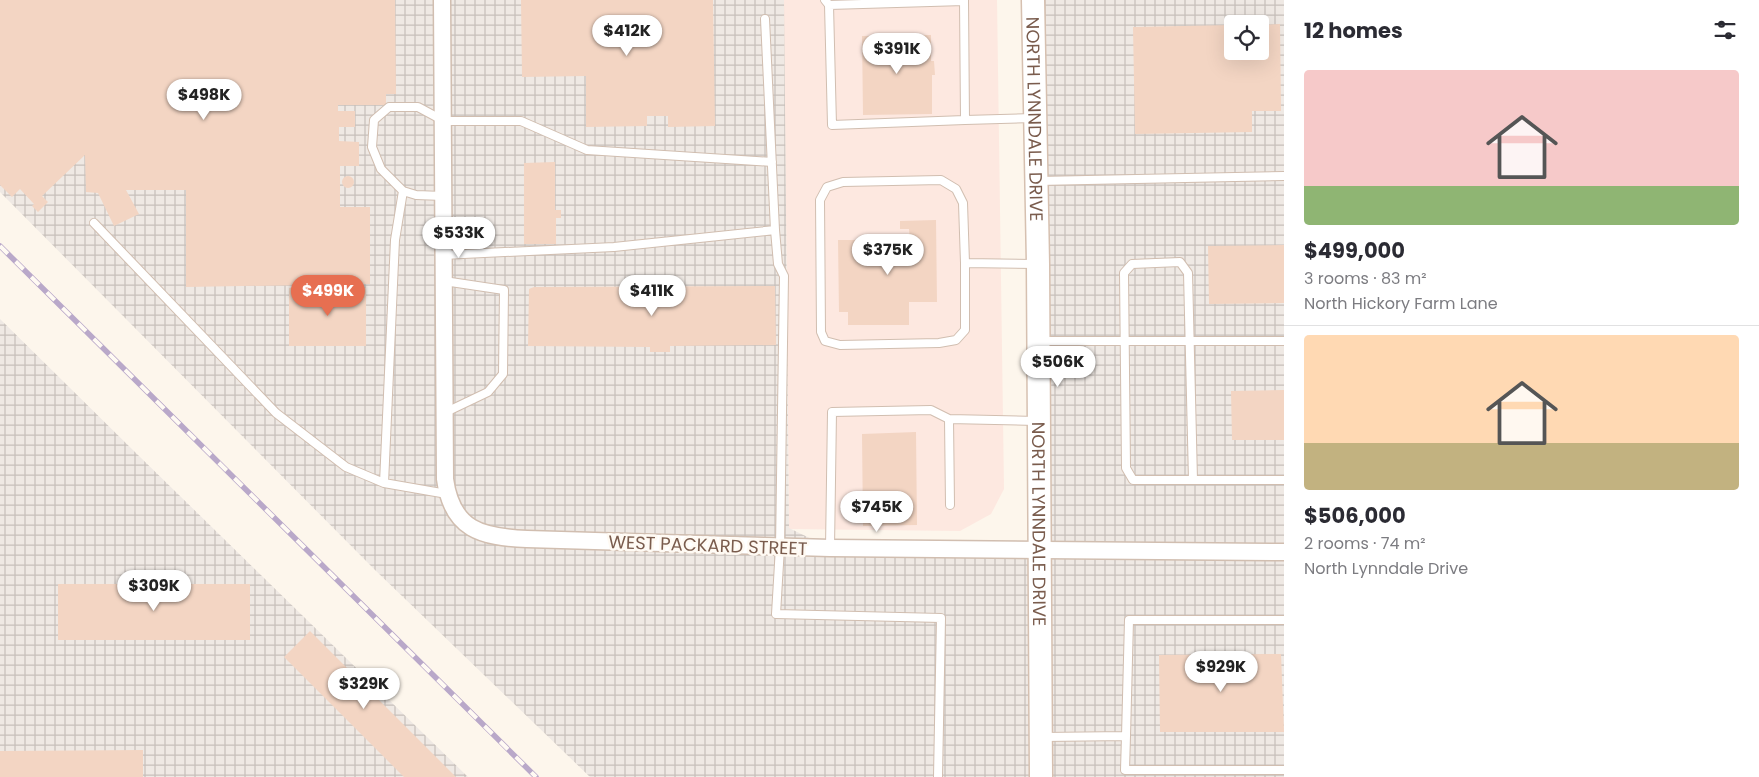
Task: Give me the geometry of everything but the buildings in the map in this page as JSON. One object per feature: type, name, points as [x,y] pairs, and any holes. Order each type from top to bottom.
[{"type":"main road","name":"NORTH LYNNDALE DRIVE","points":[[1033,0],[1038,264],[1041,777]]},
{"type":"street","points":[[442,0],[444,413],[447,494]]},
{"type":"street","name":"WEST PACKARD STREET","points":[[447,494],[453,510],[465,524],[477,532],[510,538],[830,548],[1284,552]]},
{"type":"lane","points":[[965,120],[964,1],[827,2],[832,125],[1035,118]]},
{"type":"lane","points":[[765,19],[775,230],[778,264],[784,276],[785,329],[781,383],[780,547],[776,614],[941,618],[938,777]]},
{"type":"lane","points":[[443,196],[416,195],[403,190],[381,169],[372,147],[374,120],[389,107],[418,107],[444,121],[521,121],[587,150],[772,162]]},
{"type":"lane","points":[[1036,181],[1284,176]]},
{"type":"lane","points":[[941,180],[956,189],[963,203],[965,263],[965,330],[956,340],[939,343],[840,345],[825,341],[821,332],[820,200],[827,187],[843,182],[941,180]]},
{"type":"lane","points":[[384,483],[395,240],[403,190]]},
{"type":"lane","points":[[94,223],[276,413],[346,467],[384,483],[447,494]]},
{"type":"lane","points":[[443,255],[614,248],[775,230]]},
{"type":"lane","points":[[1193,480],[1188,273],[1180,262],[1132,264],[1124,273],[1123,341],[1126,468],[1133,480],[1193,480],[1284,480]]},
{"type":"lane","points":[[965,263],[1038,264]]},
{"type":"lane","points":[[444,281],[504,290],[503,374],[488,392],[444,413]]},
{"type":"lane","points":[[1038,341],[1284,341]]},
{"type":"lane","points":[[830,548],[832,412],[931,410],[949,419],[1039,421]]},
{"type":"lane","points":[[949,419],[950,505]]},
{"type":"lane","points":[[1284,620],[1130,620],[1125,770],[1284,770]]},
{"type":"lane","points":[[1041,737],[1126,736]]},
{"type":"shaded area","points":[[0,0],[784,0],[789,528],[830,548],[1040,551],[1033,0],[1284,0],[1284,777],[590,777],[375,570],[0,192]]},
{"type":"shaded area","points":[[784,0],[997,0],[1004,489],[991,514],[960,531],[789,529]]},
{"type":"shaded area","points":[[0,319],[138,455],[468,777],[0,777]]},
{"type":"railway","points":[[0,246],[536,777]]}]
